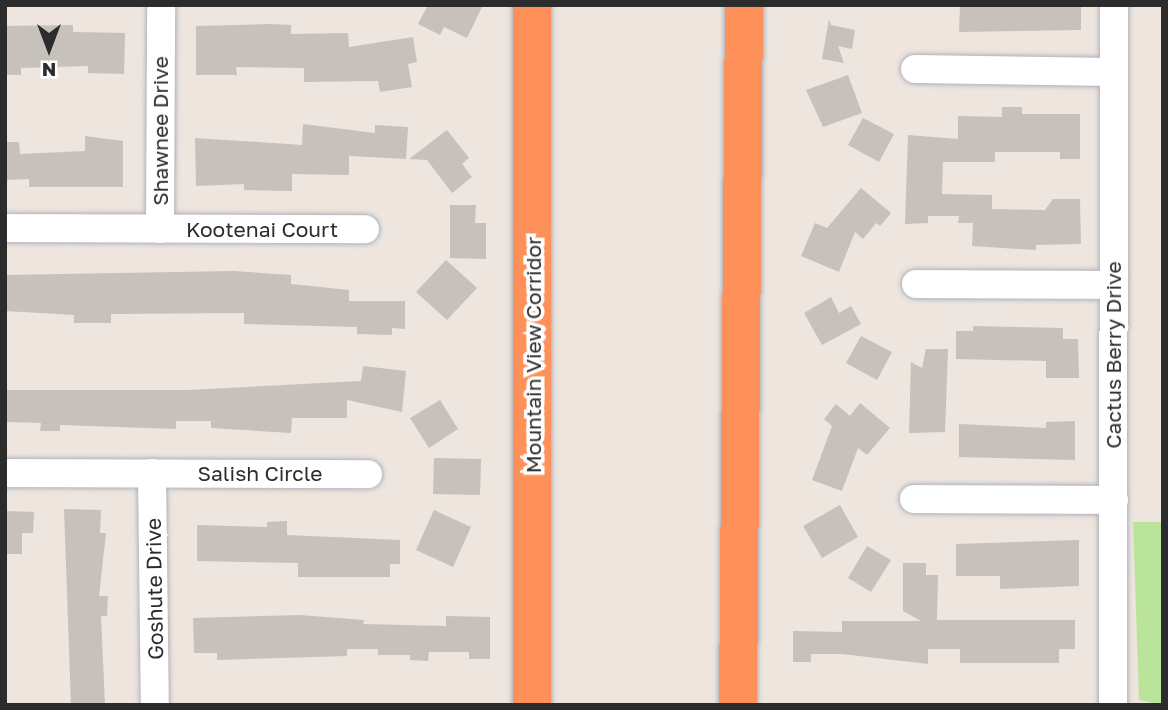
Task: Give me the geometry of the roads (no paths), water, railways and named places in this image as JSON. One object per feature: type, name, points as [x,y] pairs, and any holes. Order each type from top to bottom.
[{"type":"highway","name":"Mountain View Corridor","points":[[531,5],[532,705]]},
{"type":"highway","points":[[738,705],[744,5]]},
{"type":"street","name":"Shawnee Drive","points":[[5,228],[160,229],[161,5]]},
{"type":"street","name":"Cactus Berry Drive","points":[[1113,705],[1114,5]]},
{"type":"street","points":[[915,69],[1113,72]]},
{"type":"street","name":"Kootenai Court","points":[[160,229],[365,229]]},
{"type":"street","points":[[916,284],[1113,285]]},
{"type":"street","name":"Salish Circle","points":[[5,473],[368,474]]},
{"type":"street","name":"Goshute Drive","points":[[152,473],[155,705]]},
{"type":"street","points":[[914,499],[1114,500]]}]
